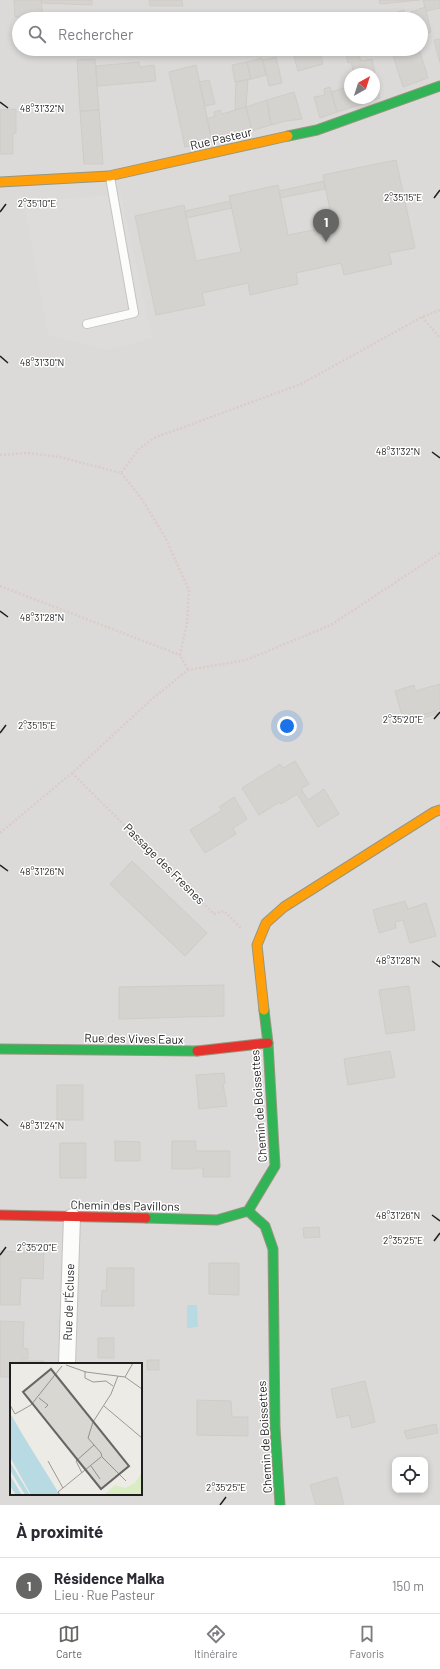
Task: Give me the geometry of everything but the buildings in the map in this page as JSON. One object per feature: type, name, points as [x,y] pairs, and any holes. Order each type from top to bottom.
[{"type":"street","name":"Rue Pasteur","points":[[0,182],[110,176],[317,130],[440,86]]},
{"type":"street","name":"Chemin de Boissettes","points":[[280,1505],[275,1427],[273,1249],[265,1226],[248,1211],[276,1166],[268,1043],[257,945],[266,923],[284,907],[434,812],[440,810]]},
{"type":"street","name":"Rue des Vives Eaux","points":[[0,1049],[188,1052],[268,1043]]},
{"type":"street","name":"Chemin des Pavillons","points":[[0,1215],[217,1220],[248,1211]]},
{"type":"street","name":"Rue de l'Écluse","points":[[67,1363],[72,1217]]},
{"type":"lane","points":[[87,324],[134,313],[110,176]]},
{"type":"path","points":[[121,473],[139,449],[154,438],[301,384],[422,317],[440,310]]},
{"type":"path","points":[[422,317],[440,338]]},
{"type":"path","points":[[0,455],[28,453],[60,457],[121,473],[141,498],[164,535],[189,590],[187,623],[180,655],[188,670]]},
{"type":"path","points":[[0,833],[72,773],[152,699],[188,670],[246,660],[331,625],[440,553]]},
{"type":"path","points":[[0,586],[180,655]]},
{"type":"path","name":"Passage des Fresnes","points":[[72,773],[214,914],[224,911],[257,945]]},
{"type":"shaded area","points":[[0,0],[440,0],[440,1505],[0,1505]]},
{"type":"shaded area","points":[[121,194],[152,338],[108,350],[48,335],[24,202]]},
{"type":"water","points":[[187,1305],[197,1305],[198,1327],[187,1328]]},
{"type":"traffic: fast","points":[[288,136],[317,130],[440,86]]},
{"type":"traffic: fast","points":[[248,1211],[275,1166],[268,1043],[264,1010]]},
{"type":"traffic: fast","points":[[0,1049],[197,1051]]},
{"type":"traffic: fast","points":[[248,1211],[265,1226],[273,1249],[275,1427],[280,1505]]},
{"type":"traffic: fast","points":[[146,1218],[217,1220],[248,1211]]},
{"type":"traffic: slow","points":[[0,182],[109,176],[288,136]]},
{"type":"traffic: slow","points":[[264,1010],[257,945],[266,923],[284,907],[434,812],[440,810]]},
{"type":"traffic: jam","points":[[197,1051],[268,1043]]},
{"type":"traffic: jam","points":[[0,1215],[146,1218]]},
{"type":"place","name":"Résidence Malka","points":[[326,242]]}]
